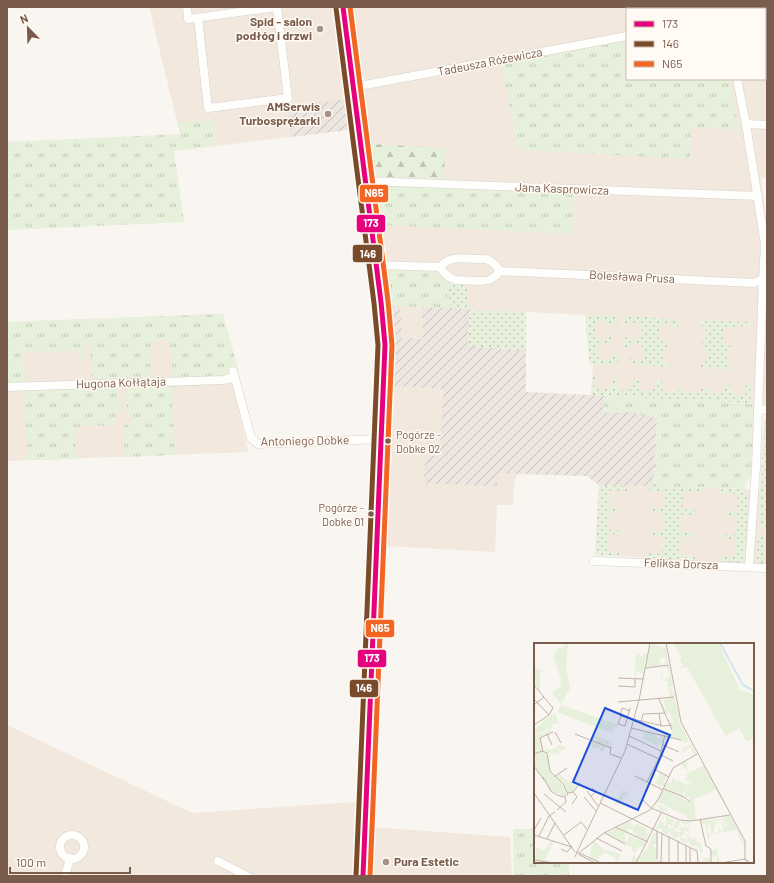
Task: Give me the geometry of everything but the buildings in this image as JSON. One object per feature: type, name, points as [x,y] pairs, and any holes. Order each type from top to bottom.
[{"type":"street","points":[[187,7],[188,19],[277,7],[288,98],[208,108],[198,18]]},
{"type":"street","points":[[343,7],[377,265],[385,345],[363,876]]},
{"type":"street","name":"Tadeusza Różewicza","points":[[354,87],[626,36]]},
{"type":"street","points":[[737,80],[765,232],[756,467],[749,567]]},
{"type":"street","points":[[746,124],[767,125]]},
{"type":"street","name":"Jana Kasprowicza","points":[[366,181],[758,196]]},
{"type":"street","points":[[452,259],[483,259],[491,262],[500,271],[489,280],[456,280],[447,277],[440,267],[443,263],[452,259]]},
{"type":"street","points":[[377,265],[440,267]]},
{"type":"street","name":"Bolesława Prusa","points":[[500,271],[754,283],[763,279]]},
{"type":"street","name":"Antoniego Dobke","points":[[234,374],[251,438],[258,444],[381,439]]},
{"type":"street","name":"Hugona Kołłątaja","points":[[7,387],[223,380],[234,374]]},
{"type":"street","points":[[758,410],[767,410]]},
{"type":"street","points":[[376,551],[386,551]]},
{"type":"street","name":"Feliksa Dorsza","points":[[594,561],[767,568]]},
{"type":"street","points":[[65,876],[70,858]]},
{"type":"street","points":[[218,861],[247,876]]},
{"type":"shaded area","points":[[149,7],[767,7],[767,178],[761,178],[767,219],[767,404],[604,396],[599,484],[760,490],[764,422],[767,419],[767,564],[595,555],[599,485],[587,476],[517,474],[514,485],[513,505],[497,505],[495,552],[384,546],[393,337],[388,281],[373,163],[367,131],[359,128],[184,150]],"holes":[[[526,312],[586,315],[589,364],[593,364],[591,395],[526,392]]]},
{"type":"shaded area","points":[[345,99],[349,130],[291,137],[287,107]]},
{"type":"shaded area","points":[[390,306],[400,306],[402,338],[423,339],[422,307],[470,309],[468,346],[526,351],[526,392],[604,396],[603,413],[630,412],[657,418],[653,486],[599,485],[587,476],[498,473],[497,486],[423,483],[426,456],[439,456],[444,389],[391,386],[393,337]]},
{"type":"shaded area","points":[[218,314],[248,452],[7,461],[7,322]]},
{"type":"shaded area","points":[[7,725],[192,813],[356,802],[356,826],[510,837],[512,876],[7,876]]},
{"type":"green space","points":[[626,41],[626,80],[730,80],[740,135],[733,129],[691,128],[690,159],[518,150],[501,64]]},
{"type":"green space","points":[[213,120],[216,146],[174,151],[184,222],[7,230],[7,142],[180,134],[178,123]]},
{"type":"green space","points":[[370,144],[445,148],[444,181],[376,176],[374,174]]},
{"type":"green space","points":[[381,184],[575,193],[572,234],[381,225],[376,186]]},
{"type":"green space","points":[[387,269],[433,271],[442,277],[447,285],[451,308],[390,306]]},
{"type":"green space","points":[[442,277],[454,284],[468,285],[467,309],[451,308],[447,285]]},
{"type":"green space","points":[[469,310],[526,312],[526,351],[468,346]]},
{"type":"green space","points":[[223,314],[239,373],[235,376],[172,377],[170,341],[150,342],[151,378],[97,381],[91,375],[90,345],[85,345],[85,361],[80,356],[79,351],[24,352],[25,382],[7,384],[7,322]]},
{"type":"green space","points":[[586,315],[617,316],[618,324],[606,325],[606,321],[596,322],[595,326],[598,339],[608,338],[608,334],[611,333],[612,343],[599,344],[599,347],[597,348],[599,357],[601,357],[601,360],[611,359],[610,355],[618,354],[619,361],[617,363],[610,365],[589,364]]},
{"type":"green space","points":[[623,316],[677,319],[678,327],[671,328],[670,324],[660,325],[661,329],[659,329],[660,339],[662,339],[662,342],[666,341],[667,347],[663,347],[663,360],[665,360],[665,364],[669,363],[670,367],[630,364],[630,357],[632,361],[641,361],[643,358],[644,348],[642,348],[642,345],[632,344],[632,348],[624,347],[622,335],[627,335],[627,339],[640,339],[640,336],[642,336],[642,326],[640,323],[628,322],[628,326],[623,326]]},
{"type":"green space","points":[[701,320],[754,322],[754,324],[724,329],[724,342],[726,342],[727,345],[730,344],[731,350],[727,350],[726,354],[727,363],[729,363],[730,370],[701,368],[701,364],[705,364],[707,361],[708,351],[706,351],[706,348],[701,347],[701,342],[704,342],[704,339],[706,339],[706,329],[705,326],[701,326]]},
{"type":"green space","points":[[593,376],[595,377],[594,387],[598,387],[598,389],[607,389],[607,387],[611,387],[611,377],[617,378],[617,388],[620,388],[620,390],[630,390],[630,388],[633,389],[634,378],[640,379],[639,389],[642,389],[643,391],[652,391],[653,389],[656,390],[656,380],[662,380],[662,390],[665,390],[665,392],[675,392],[675,390],[678,391],[679,387],[684,387],[684,391],[688,391],[688,393],[697,393],[701,392],[701,387],[707,387],[707,391],[711,391],[711,394],[720,394],[720,392],[724,392],[724,385],[730,385],[729,393],[733,393],[733,395],[742,395],[746,394],[746,384],[751,384],[750,403],[591,395]]},
{"type":"green space","points":[[197,382],[197,386],[172,387],[175,455],[124,457],[123,425],[132,424],[131,415],[126,411],[126,393],[130,389],[129,387]]},
{"type":"green space","points":[[116,387],[117,390],[115,390],[119,394],[119,411],[115,416],[115,425],[75,427],[76,459],[27,460],[25,389]]},
{"type":"green space","points":[[604,396],[754,404],[751,478],[745,482],[745,489],[653,486],[657,418],[630,412],[603,413]]},
{"type":"green space","points":[[767,419],[767,502],[765,520],[767,520],[767,527],[759,526],[764,422]]},
{"type":"green space","points":[[599,485],[628,486],[628,491],[610,490],[609,508],[622,508],[621,512],[609,512],[608,530],[621,530],[621,534],[608,534],[607,551],[620,552],[619,556],[595,555]]},
{"type":"green space","points":[[647,486],[701,488],[701,492],[683,492],[682,509],[695,510],[695,515],[682,514],[681,532],[694,532],[693,538],[681,537],[680,554],[696,556],[696,560],[646,558],[646,553],[662,554],[663,536],[650,535],[650,531],[663,531],[664,513],[651,513],[651,508],[664,508],[665,491],[647,490]]},
{"type":"green space","points":[[720,489],[745,489],[748,494],[745,558],[741,563],[719,562],[719,556],[735,557],[736,539],[723,539],[724,534],[736,534],[737,517],[724,516],[725,511],[737,511],[738,494],[720,493]]},
{"type":"green space","points":[[758,535],[763,535],[763,541],[765,541],[764,559],[767,559],[767,564],[761,564],[757,559]]},
{"type":"green space","points":[[534,796],[534,863],[569,863],[569,876],[514,876],[513,829],[533,829]]},
{"type":"transit line","name":"173","points":[[343,7],[381,302],[385,345],[363,876]]},
{"type":"transit line","name":"N65","points":[[350,7],[388,301],[392,345],[370,876]]},
{"type":"transit line","name":"146","points":[[336,8],[374,303],[378,345],[356,876]]},
{"type":"place","name":"Spid - salon podłóg i drzwi","points":[[320,29]]},
{"type":"place","name":"AMSerwis Turbosprężarki","points":[[328,114]]},
{"type":"place","name":"Pogórze - Dobke 02","points":[[388,441]]},
{"type":"place","name":"Pogórze - Dobke 01","points":[[371,514]]},
{"type":"place","name":"Pura Estetic","points":[[386,862]]}]
